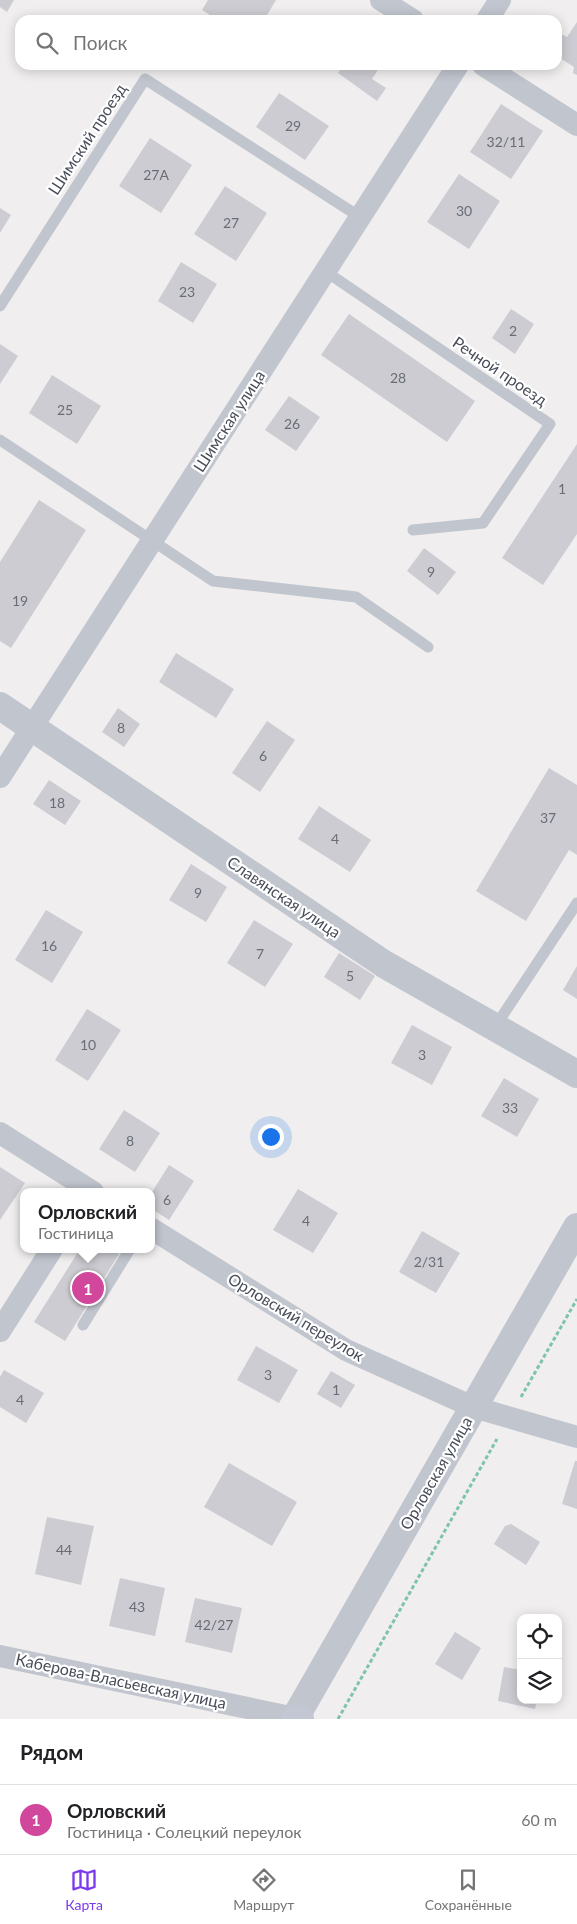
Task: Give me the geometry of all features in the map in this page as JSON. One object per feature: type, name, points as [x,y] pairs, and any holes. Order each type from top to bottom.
[{"type":"street","points":[[381,0],[405,15]]},
{"type":"street","points":[[490,15],[500,0]]},
{"type":"street","name":"Шимская улица","points":[[0,777],[455,70]]},
{"type":"street","points":[[491,70],[577,125]]},
{"type":"street","name":"Славянская улица","points":[[0,706],[384,964],[577,1074]]},
{"type":"street","points":[[0,1133],[85,1188]]},
{"type":"street","name":"Орловская улица","points":[[297,1719],[577,1227]]},
{"type":"street","name":"Орловский переулок","points":[[155,1231],[346,1350],[474,1406],[577,1438]]},
{"type":"street","points":[[0,1331],[49,1253]]},
{"type":"street","name":"Каберова-Власьевская улица","points":[[0,1656],[297,1719]]},
{"type":"lane","name":"Шимский проезд","points":[[0,306],[145,79],[360,217]]},
{"type":"lane","name":"Речной проезд","points":[[325,271],[550,424],[483,524],[413,530]]},
{"type":"lane","points":[[0,440],[214,581],[356,597],[428,647]]},
{"type":"lane","points":[[494,1027],[577,903]]},
{"type":"lane","points":[[83,1325],[128,1253]]},
{"type":"path","points":[[338,1719],[577,1299]]},
{"type":"building","points":[[0,0],[14,0],[7,12],[0,7]]},
{"type":"building","points":[[208,0],[276,0],[267,15],[210,15],[202,10]]},
{"type":"building","points":[[577,22],[577,75],[573,73],[574,67],[562,59],[562,34],[567,37]]},
{"type":"building","points":[[340,70],[378,70],[372,79],[386,88],[377,101],[338,73]]},
{"type":"building","points":[[279,93],[329,126],[305,160],[256,127]]},
{"type":"building","points":[[501,104],[543,131],[511,179],[470,152]]},
{"type":"building","points":[[150,138],[192,165],[161,213],[119,186]]},
{"type":"building","points":[[459,174],[500,201],[469,249],[427,222]]},
{"type":"building","points":[[225,186],[267,213],[236,261],[194,234]]},
{"type":"building","points":[[0,208],[11,215],[0,233]]},
{"type":"building","points":[[181,262],[217,284],[193,323],[158,301]]},
{"type":"building","points":[[511,309],[534,324],[515,354],[492,338]]},
{"type":"building","points":[[349,314],[475,401],[447,442],[321,355]]},
{"type":"building","points":[[0,344],[18,356],[0,384]]},
{"type":"building","points":[[52,375],[101,406],[77,444],[29,413]]},
{"type":"building","points":[[289,396],[320,417],[296,451],[265,430]]},
{"type":"building","points":[[577,444],[577,534],[543,585],[502,558]]},
{"type":"building","points":[[39,500],[86,530],[11,648],[0,641],[0,562]]},
{"type":"building","points":[[424,548],[456,572],[438,595],[407,571]]},
{"type":"building","points":[[176,653],[234,689],[216,718],[159,682]]},
{"type":"building","points":[[118,708],[140,724],[124,747],[102,732]]},
{"type":"building","points":[[267,721],[295,740],[260,792],[232,773]]},
{"type":"building","points":[[549,768],[577,785],[577,855],[569,850],[526,921],[476,891]]},
{"type":"building","points":[[49,780],[81,801],[65,825],[33,804]]},
{"type":"building","points":[[319,806],[371,840],[350,872],[298,839]]},
{"type":"building","points":[[191,864],[227,887],[206,922],[169,900]]},
{"type":"building","points":[[46,910],[83,932],[52,983],[15,960]]},
{"type":"building","points":[[254,920],[293,944],[265,987],[227,963]]},
{"type":"building","points":[[339,953],[375,976],[360,1000],[324,977]]},
{"type":"building","points":[[577,966],[577,999],[563,990]]},
{"type":"building","points":[[87,1009],[121,1030],[88,1081],[55,1060]]},
{"type":"building","points":[[412,1025],[452,1047],[432,1085],[391,1063]]},
{"type":"building","points":[[504,1078],[539,1099],[517,1137],[481,1116]]},
{"type":"building","points":[[124,1110],[160,1133],[135,1172],[99,1149]]},
{"type":"building","points":[[169,1165],[194,1181],[169,1220],[155,1211],[155,1188]]},
{"type":"building","points":[[0,1167],[25,1183],[0,1220]]},
{"type":"building","points":[[298,1189],[338,1213],[313,1253],[273,1230]]},
{"type":"building","points":[[422,1231],[460,1253],[436,1293],[399,1272]]},
{"type":"building","points":[[77,1253],[119,1254],[65,1341],[34,1322]]},
{"type":"building","points":[[256,1346],[298,1370],[279,1403],[237,1380]]},
{"type":"building","points":[[4,1370],[44,1393],[26,1423],[0,1407],[0,1377]]},
{"type":"building","points":[[331,1371],[355,1385],[341,1408],[317,1394]]},
{"type":"building","points":[[575,1461],[577,1461],[577,1509],[562,1504]]},
{"type":"building","points":[[229,1463],[297,1502],[272,1546],[204,1507]]},
{"type":"building","points":[[47,1517],[94,1526],[81,1585],[35,1574]]},
{"type":"building","points":[[511,1524],[540,1542],[526,1565],[494,1544],[505,1526]]},
{"type":"building","points":[[120,1578],[165,1588],[155,1636],[109,1626]]},
{"type":"building","points":[[195,1598],[242,1608],[232,1653],[185,1642]]},
{"type":"building","points":[[455,1632],[481,1648],[462,1680],[435,1664]]},
{"type":"building","points":[[504,1667],[517,1669],[517,1704],[536,1704],[535,1709],[498,1701]]},
{"type":"place","name":"Орловский","points":[[88,1288]]}]
